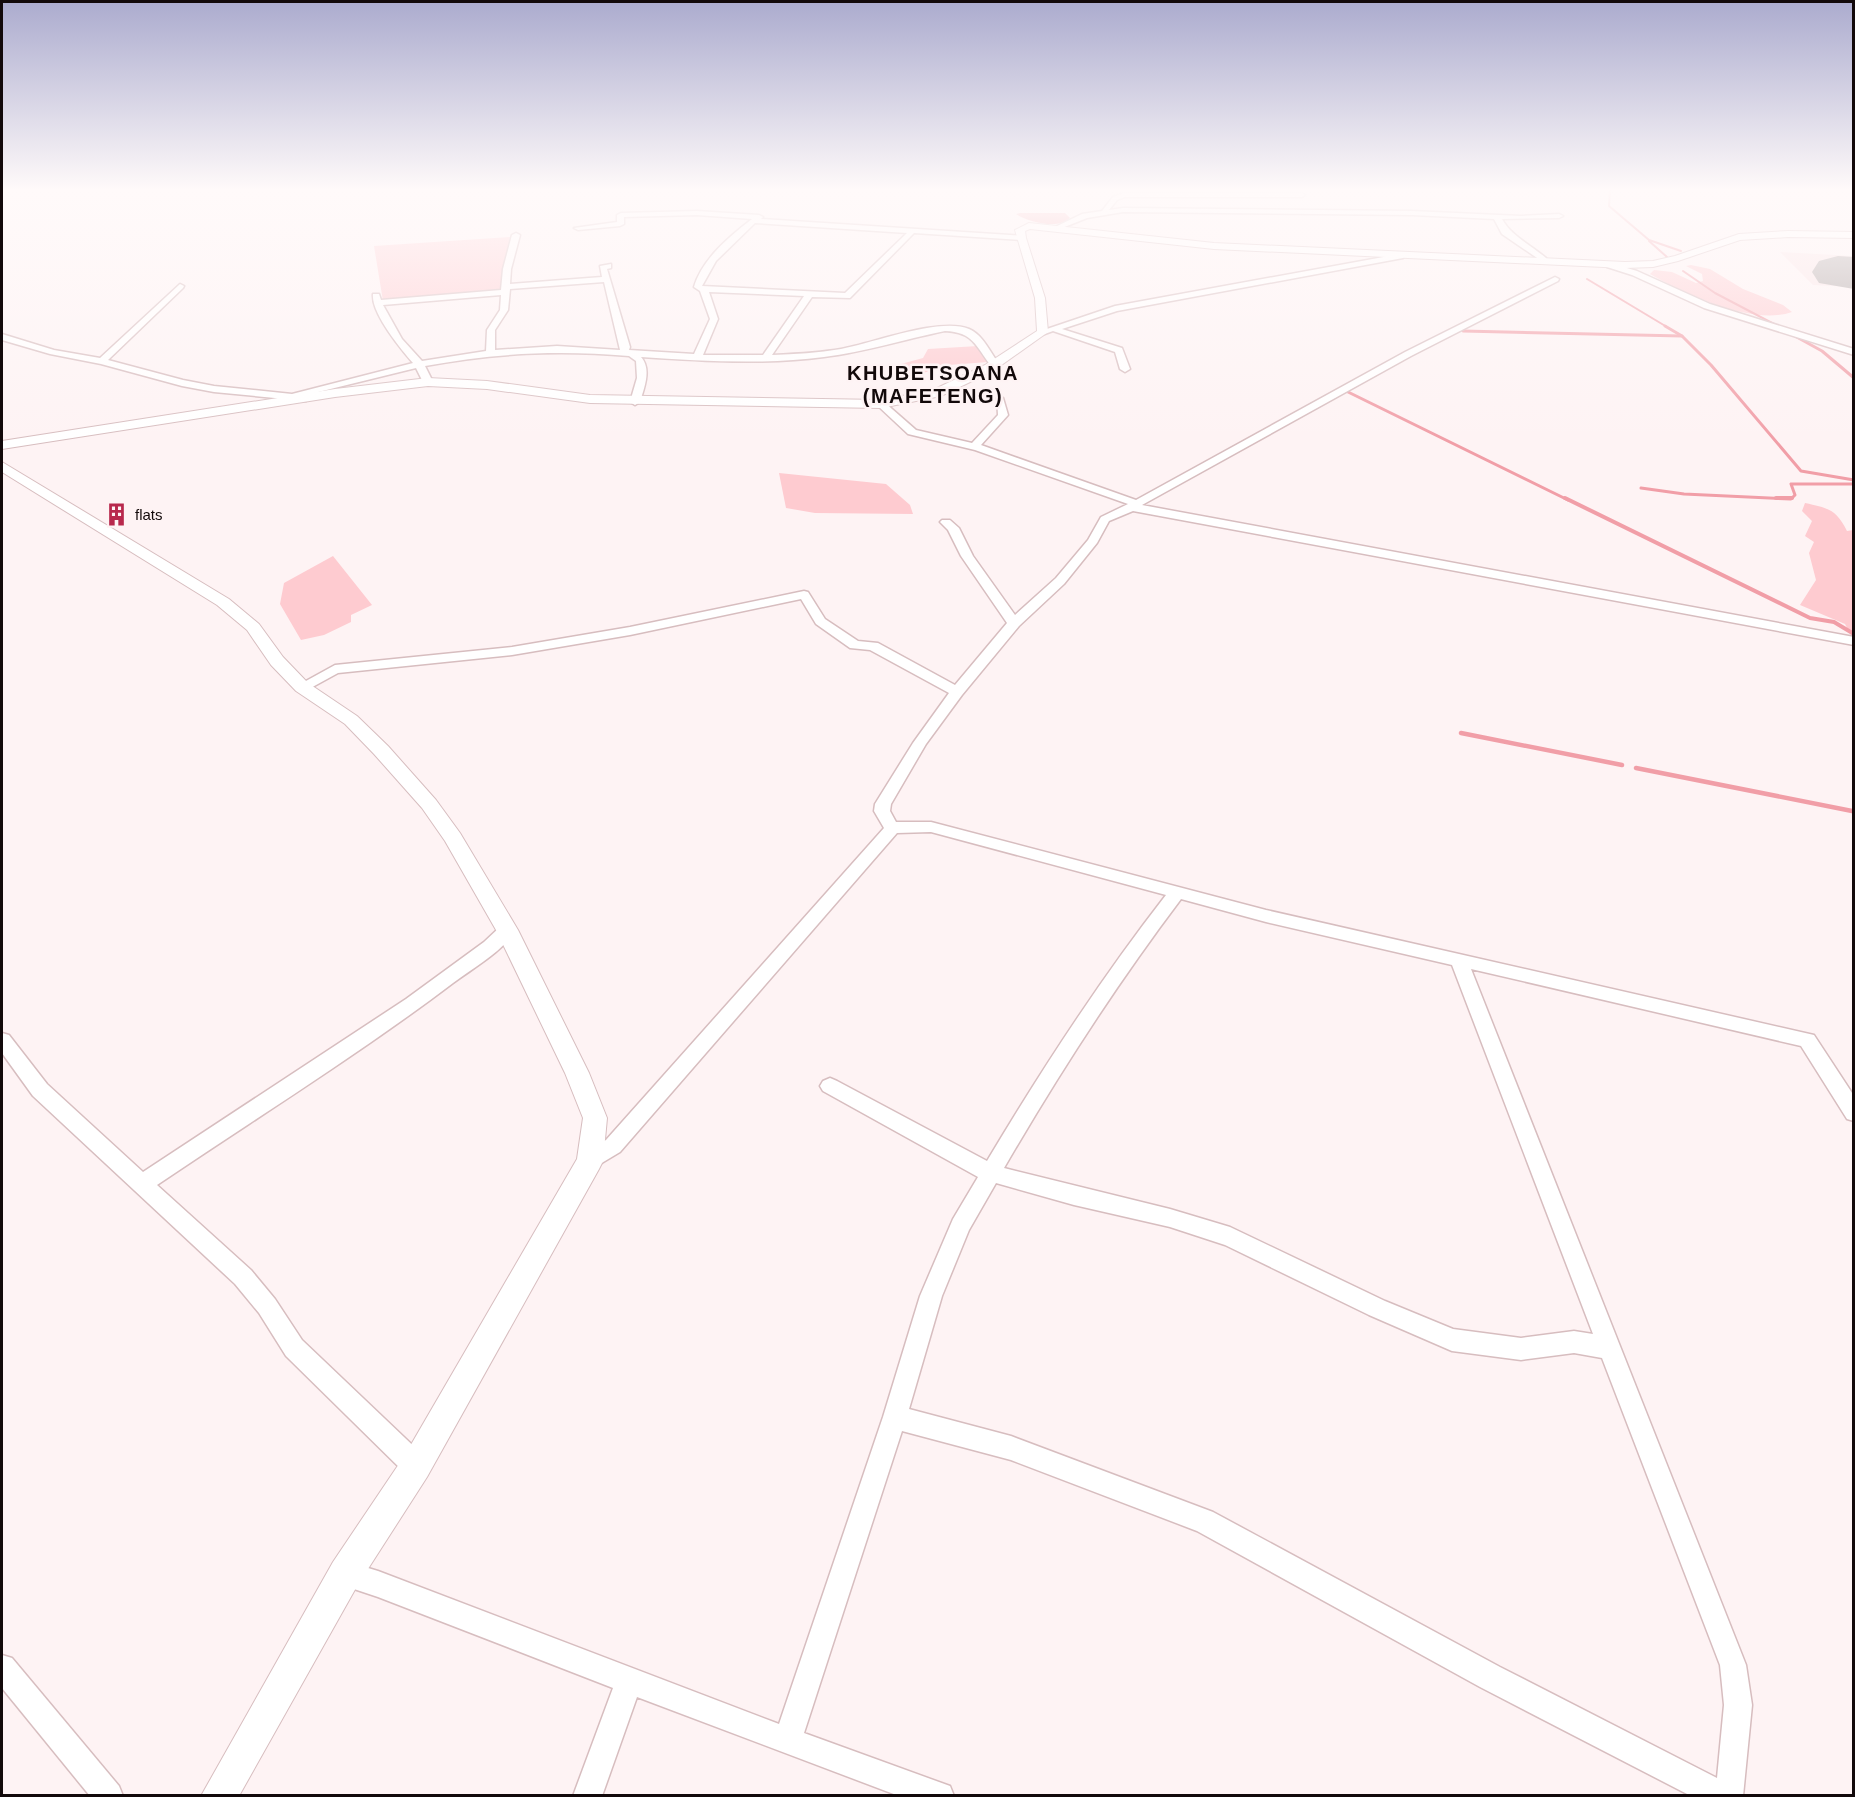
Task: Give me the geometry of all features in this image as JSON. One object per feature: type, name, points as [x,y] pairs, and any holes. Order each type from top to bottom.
[{"type":"street","points":[[490,352],[491,330],[504,310],[507,274]]},
{"type":"street","points":[[604,274],[613,297],[627,352],[639,360],[642,378],[635,402]]},
{"type":"street","points":[[703,274],[699,279],[698,287],[704,289],[847,296],[867,274]]},
{"type":"street","points":[[1031,274],[1044,324],[1048,331],[1119,350],[1125,369]]},
{"type":"street","points":[[2,445],[301,397],[428,381],[487,385],[590,399],[635,402],[684,400],[881,404],[937,393],[994,364],[1048,331],[1115,309],[1304,274]]},
{"type":"street","points":[[1646,274],[1707,306],[1854,352]]},
{"type":"street","points":[[378,303],[605,279]]},
{"type":"street","points":[[892,829],[882,811],[883,804],[920,743],[957,692],[1014,623],[1060,581],[1093,541],[1105,519],[1408,354],[1555,279]]},
{"type":"street","points":[[102,361],[180,286]]},
{"type":"street","points":[[698,356],[714,319],[704,289]]},
{"type":"street","points":[[376,292],[378,303],[404,348],[419,364],[428,381]]},
{"type":"street","points":[[766,357],[810,294]]},
{"type":"street","points":[[2,337],[53,352],[102,361],[149,375],[214,389],[301,397],[419,364],[490,352],[546,349],[766,357],[832,354],[952,328],[973,334],[994,364]]},
{"type":"street","points":[[974,447],[1003,415],[1000,400]]},
{"type":"street","points":[[881,404],[912,432],[974,447],[1133,505],[1854,641]]},
{"type":"street","points":[[2,466],[223,602],[253,627],[277,662],[302,687],[351,720],[429,804],[453,838],[507,930],[578,1073],[595,1118],[590,1161],[416,1466],[345,1574],[219,1796]]},
{"type":"street","points":[[946,522],[953,528],[967,555],[1014,623]]},
{"type":"street","points":[[302,687],[334,669],[512,651],[630,631],[804,595],[820,621],[855,645],[873,646],[957,692]]},
{"type":"street","points":[[590,1161],[613,1146],[892,829],[900,826],[931,828],[1266,916],[1807,1040],[1854,1113]]},
{"type":"street","points":[[787,1741],[895,1417],[931,1296],[960,1226],[1048,1075],[1127,958],[1178,892]]},
{"type":"street","points":[[143,1184],[412,1004],[490,946],[507,930]]},
{"type":"street","points":[[1458,959],[1733,1665],[1738,1705],[1729,1796]]},
{"type":"street","points":[[2,1040],[40,1090],[243,1277],[267,1306],[294,1348],[416,1466]]},
{"type":"street","points":[[830,1086],[990,1173],[1074,1197],[1170,1218],[1230,1237],[1377,1308],[1452,1340],[1521,1349],[1574,1342],[1609,1348]]},
{"type":"street","points":[[895,1417],[1011,1448],[1204,1521],[1490,1677],[1722,1796]]},
{"type":"street","points":[[345,1574],[378,1584],[787,1741],[937,1795]]},
{"type":"street","points":[[2,1668],[109,1796]]},
{"type":"street","points":[[587,1796],[629,1680]]},
{"type":"shaded area","points":[[379,274],[504,274],[501,291],[383,301]]},
{"type":"shaded area","points":[[1650,274],[1676,274],[1696,283],[1703,281],[1702,274],[1718,274],[1743,289],[1783,305],[1792,312],[1758,315],[1719,306]]},
{"type":"shaded area","points":[[1802,274],[1853,274],[1853,287],[1813,285]]},
{"type":"shaded area","points":[[978,346],[988,362],[936,366],[931,371],[909,376],[901,364],[923,358],[928,349]]},
{"type":"shaded area","points":[[779,473],[886,484],[910,505],[913,514],[815,513],[786,508]]},
{"type":"shaded area","points":[[1805,503],[1830,511],[1839,518],[1847,531],[1853,530],[1853,639],[1845,624],[1800,605],[1816,580],[1809,553],[1814,542],[1805,536],[1812,521],[1802,511]]},
{"type":"shaded area","points":[[333,556],[372,605],[351,615],[351,622],[324,635],[301,640],[280,604],[284,583]]},
{"type":"waterway","points":[[1687,274],[1715,293],[1774,324]]},
{"type":"waterway","points":[[1587,279],[1667,327]]},
{"type":"waterway","points":[[1665,326],[1682,336]]},
{"type":"waterway","points":[[1463,331],[1682,336]]},
{"type":"waterway","points":[[1793,335],[1822,351],[1854,378]]},
{"type":"waterway","points":[[1682,336],[1711,365],[1801,471],[1854,480]]},
{"type":"waterway","points":[[1346,391],[1568,500]]},
{"type":"waterway","points":[[1792,498],[1795,495],[1791,484],[1854,484]]},
{"type":"waterway","points":[[1641,488],[1684,494],[1792,498]]},
{"type":"waterway","points":[[1565,498],[1810,618],[1834,622],[1854,634]]},
{"type":"waterway","points":[[1776,498],[1792,498]]},
{"type":"waterway","points":[[1461,733],[1622,765]]},
{"type":"waterway","points":[[1636,768],[1852,811]]},
{"type":"place","name":"flats","points":[[117,514]]},
{"type":"district","name":"KHUBETSOANA (MAFETENG)","points":[[933,384]]}]
